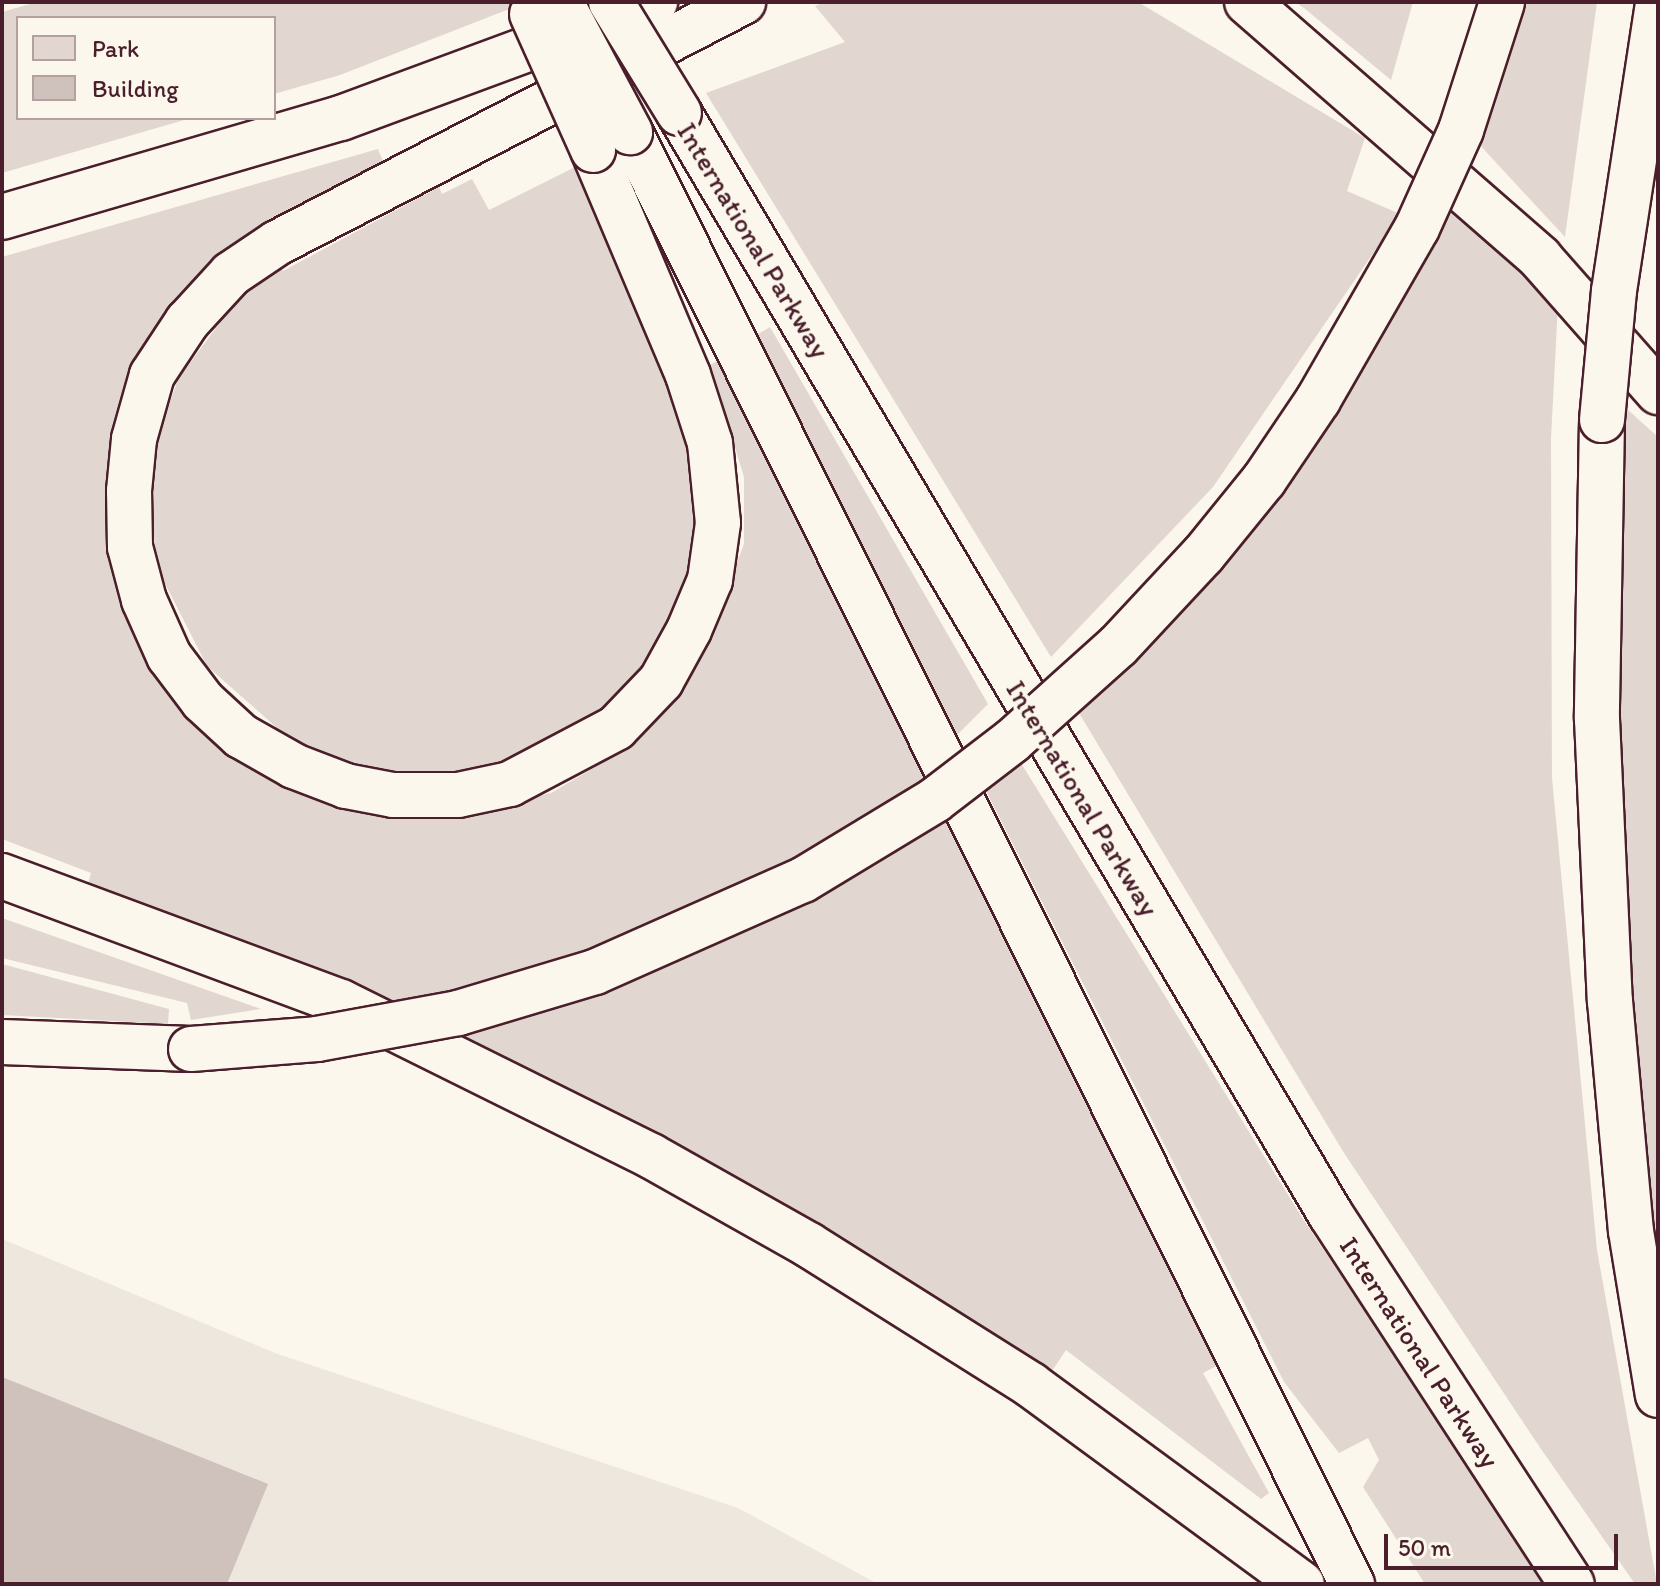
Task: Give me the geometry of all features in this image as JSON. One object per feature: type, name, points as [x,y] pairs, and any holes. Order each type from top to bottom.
[{"type":"highway","points":[[527,2],[612,141],[1352,1584]]},
{"type":"highway","points":[[561,2],[612,141],[710,443],[718,523],[710,580],[689,630],[661,681],[616,728],[510,784],[458,795],[393,795],[346,786],[294,766],[241,736],[203,701],[169,656],[144,600],[130,547],[129,491],[134,439],[152,375],[187,322],[231,274],[277,243],[743,2]]},
{"type":"highway","name":"International Parkway","points":[[611,2],[1331,1215],[1572,1584]]},
{"type":"highway","points":[[2,217],[341,118],[655,2]]},
{"type":"highway","points":[[1247,2],[1332,71],[1540,258],[1658,392]]},
{"type":"highway","points":[[2,1042],[191,1049],[317,1039],[442,1016],[595,972],[723,919],[817,873],[935,800],[1012,741],[1118,646],[1203,555],[1264,480],[1318,400],[1417,228],[1461,130],[1502,2]]},
{"type":"highway","points":[[1658,5],[1616,276],[1602,420],[1597,719],[1610,1001],[1631,1231],[1658,1395]]},
{"type":"highway","points":[[2,876],[341,1002],[651,1156],[809,1245],[1031,1385],[1302,1584]]},
{"type":"shaded area","points":[[2,1239],[275,1353],[738,1508],[878,1584],[2,1584]]},
{"type":"green space","points":[[37,2],[527,2],[340,75],[276,93],[276,16],[16,16],[16,120],[184,120],[2,173],[2,12]]},
{"type":"green space","points":[[825,2],[1138,2],[1365,138],[1347,191],[1400,214],[1213,487],[1051,657],[706,93],[845,42],[815,6]]},
{"type":"green space","points":[[1295,2],[1413,2],[1391,80],[1304,8]]},
{"type":"green space","points":[[1523,2],[1597,2],[1565,237],[1477,142]]},
{"type":"green space","points":[[378,149],[387,171],[225,262],[111,482],[240,757],[309,796],[375,813],[478,811],[551,793],[619,753],[668,706],[704,652],[744,544],[744,477],[710,365],[719,360],[1224,1362],[1203,1373],[1269,1493],[1261,1499],[1066,1350],[1048,1377],[87,887],[91,873],[2,839],[2,257]]},
{"type":"green space","points":[[577,166],[694,435],[697,556],[675,617],[649,664],[613,702],[567,737],[508,764],[452,776],[402,775],[339,761],[294,743],[207,666],[157,568],[150,496],[157,440],[178,379],[244,290],[280,266],[283,271],[439,187],[442,194],[472,179],[489,210]]},
{"type":"green space","points":[[1455,199],[1558,304],[1551,439],[1552,778],[1597,1250],[1657,1584],[1635,1584],[1344,1153],[1079,713],[1268,510],[1345,399]]},
{"type":"green space","points":[[770,327],[988,704],[955,737],[750,339]]},
{"type":"green space","points":[[1627,409],[1658,437],[1658,1253],[1635,1083],[1611,529]]},
{"type":"green space","points":[[1016,755],[1303,1219],[1547,1584],[1425,1584],[1363,1487],[1379,1460],[1368,1438],[1339,1453],[1284,1382],[985,789]]},
{"type":"green space","points":[[2,918],[261,1009],[191,1020],[187,1003],[2,958]]},
{"type":"green space","points":[[2,964],[169,1009],[168,1024],[2,1015]]},
{"type":"building","points":[[2,1377],[268,1484],[227,1584],[2,1584]]}]
